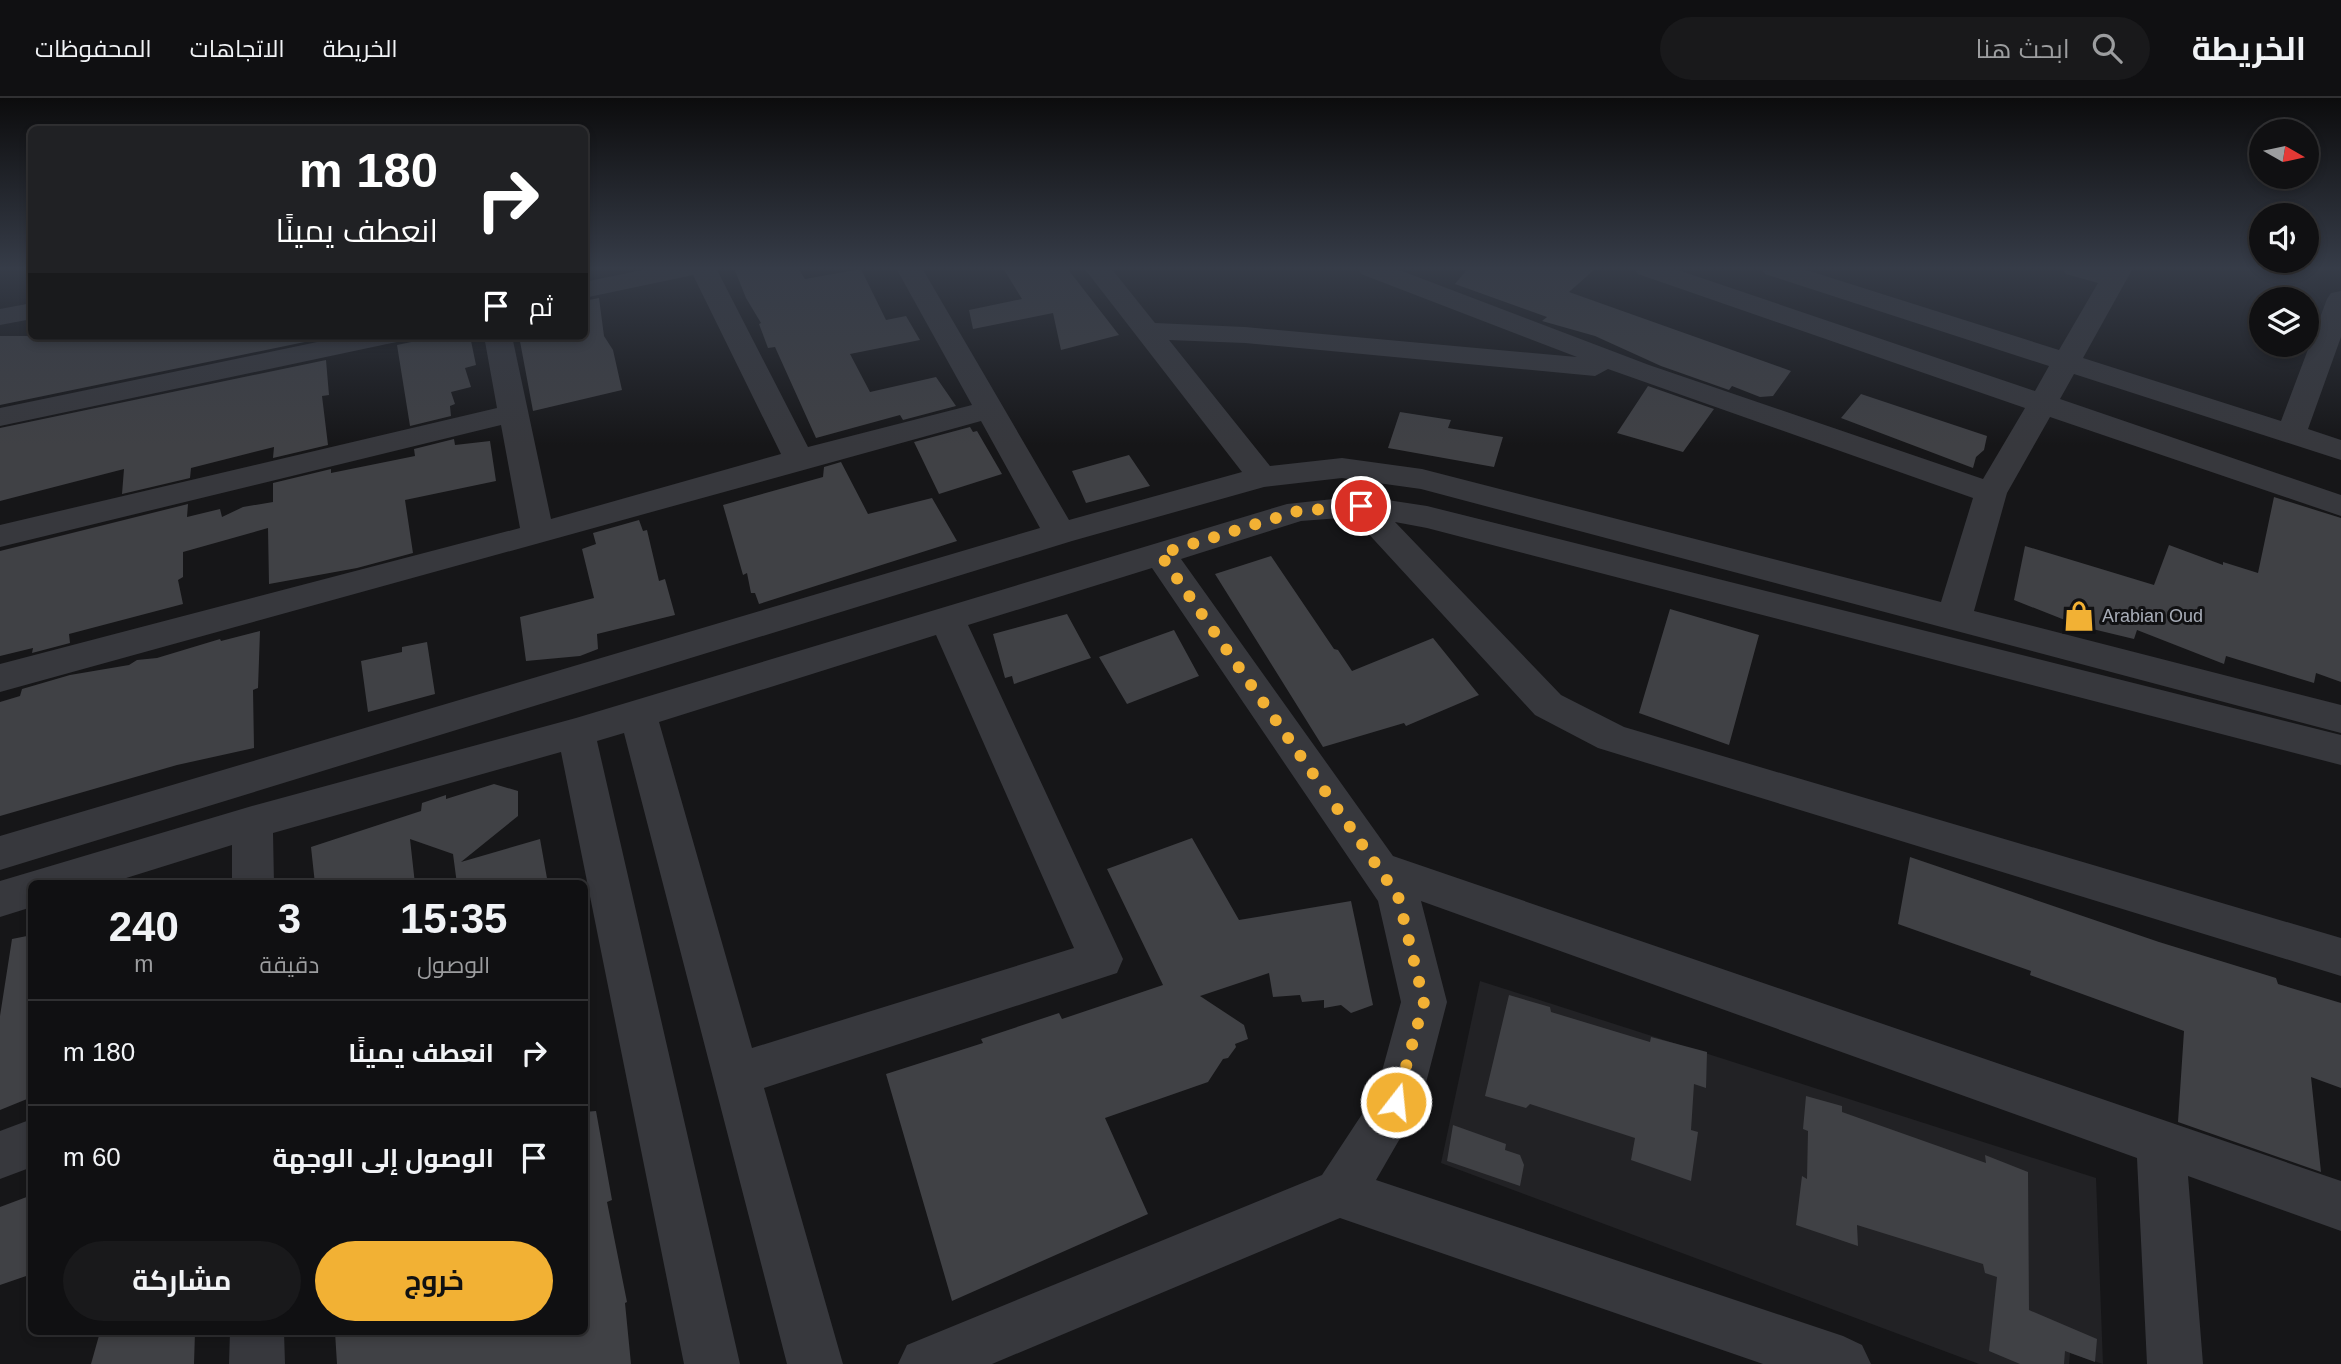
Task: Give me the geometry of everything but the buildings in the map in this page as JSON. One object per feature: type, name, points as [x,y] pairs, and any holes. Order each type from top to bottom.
[{"type":"street","points":[[733,327],[799,458]]},
{"type":"street","points":[[944,327],[1060,533]]},
{"type":"street","points":[[1147,327],[1262,477]]},
{"type":"street","points":[[1529,327],[1639,371],[1991,493]]},
{"type":"street","points":[[1823,327],[2341,506]]},
{"type":"street","points":[[1958,327],[2341,450]]},
{"type":"street","points":[[1954,618],[1991,493],[2086,327]]},
{"type":"street","points":[[2291,434],[2335,348],[2338,327]]},
{"type":"street","points":[[1150,331],[1245,335],[1639,371]]},
{"type":"street","points":[[0,417],[368,340]]},
{"type":"street","points":[[499,340],[538,534]]},
{"type":"street","points":[[0,678],[538,534],[799,458],[992,409]]},
{"type":"street","points":[[0,536],[513,413]]},
{"type":"street","points":[[0,853],[1060,533],[1262,477],[1342,468],[1422,479],[2341,719]]},
{"type":"street","points":[[1361,506],[1548,705],[1612,738],[2341,957]]},
{"type":"street","points":[[63,880],[252,822],[576,733],[1298,511],[1361,506],[1440,521],[2341,750]]},
{"type":"street","points":[[926,1364],[1340,1193],[1396,1102],[1424,1002],[1398,896],[1160,554]]},
{"type":"street","points":[[736,1075],[1101,959],[947,619]]},
{"type":"street","points":[[638,714],[815,1364]]},
{"type":"street","points":[[576,733],[712,1364]]},
{"type":"street","points":[[252,822],[253,880]]},
{"type":"street","points":[[1379,868],[2341,1206]]},
{"type":"street","points":[[0,899],[28,890]]},
{"type":"street","points":[[2161,1143],[2175,1364]]},
{"type":"street","points":[[0,1155],[28,1144]]},
{"type":"street","points":[[1340,1193],[1843,1364]]},
{"type":"street","points":[[257,1335],[257,1364]]},
{"type":"shaded area","points":[[1480,981],[2096,1178],[2103,1364],[2070,1353],[2069,1364],[1979,1364],[1441,1163]]},
{"type":"place","name":"Arabian Oud","points":[[2079,616]]},
{"type":"route","points":[[1361,506],[1298,511],[1160,554],[1398,896],[1424,1002],[1396,1102]]}]
